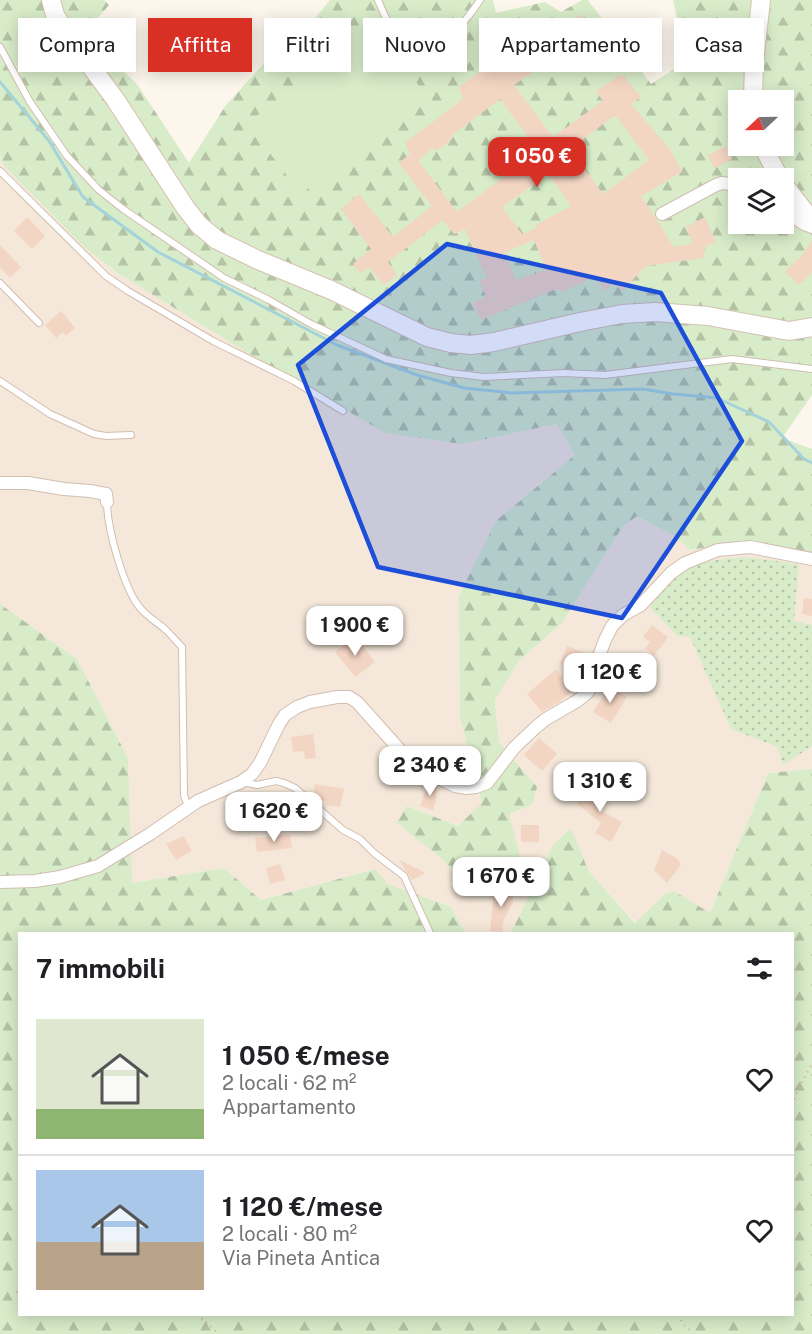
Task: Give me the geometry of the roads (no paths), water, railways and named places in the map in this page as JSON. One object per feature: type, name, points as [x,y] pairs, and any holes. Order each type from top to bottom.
[{"type":"street","points":[[51,0],[55,15],[64,30],[115,99],[199,225],[217,240],[258,260],[331,290],[427,337],[471,345],[494,342],[580,322],[655,312],[708,316],[789,331],[812,327]]},
{"type":"street","points":[[753,90],[761,0]]},
{"type":"street","points":[[662,214],[716,185],[728,184]]},
{"type":"street","points":[[794,198],[812,221]]},
{"type":"street","points":[[794,217],[812,227]]},
{"type":"street","points":[[0,483],[28,483],[64,489],[90,490],[106,494],[107,502]]},
{"type":"street","points":[[0,882],[35,881],[60,877],[99,866],[198,801],[242,782],[260,763],[285,715],[310,702],[337,697],[349,698],[357,702],[418,768],[455,786],[466,788],[488,783],[514,748],[541,723],[588,692],[594,682],[599,656],[612,626],[623,615],[641,605],[671,573],[685,563],[718,550],[750,547],[812,559]]},
{"type":"lane","points":[[378,0],[394,29],[410,37],[438,37],[451,32],[466,21],[480,0]]},
{"type":"lane","points":[[0,47],[30,102],[67,156],[99,190],[224,278],[311,324],[386,359],[451,374],[484,377],[564,373],[605,375],[732,359],[812,369]]},
{"type":"lane","points":[[0,171],[112,280],[213,341],[288,378],[343,411]]},
{"type":"lane","points":[[0,283],[39,323]]},
{"type":"lane","points":[[789,331],[799,336],[812,334]]},
{"type":"lane","points":[[0,381],[50,414],[94,434],[131,435]]},
{"type":"lane","points":[[107,502],[109,525],[129,589],[140,608],[182,647],[184,795],[188,807]]},
{"type":"lane","points":[[242,782],[257,785],[276,781],[295,788],[343,830],[360,839],[404,876],[430,932]]},
{"type":"waterway","points":[[0,82],[49,141],[83,197],[158,252],[337,345],[417,375],[464,388],[512,393],[643,389],[717,398],[769,422],[804,459],[812,463]]}]
